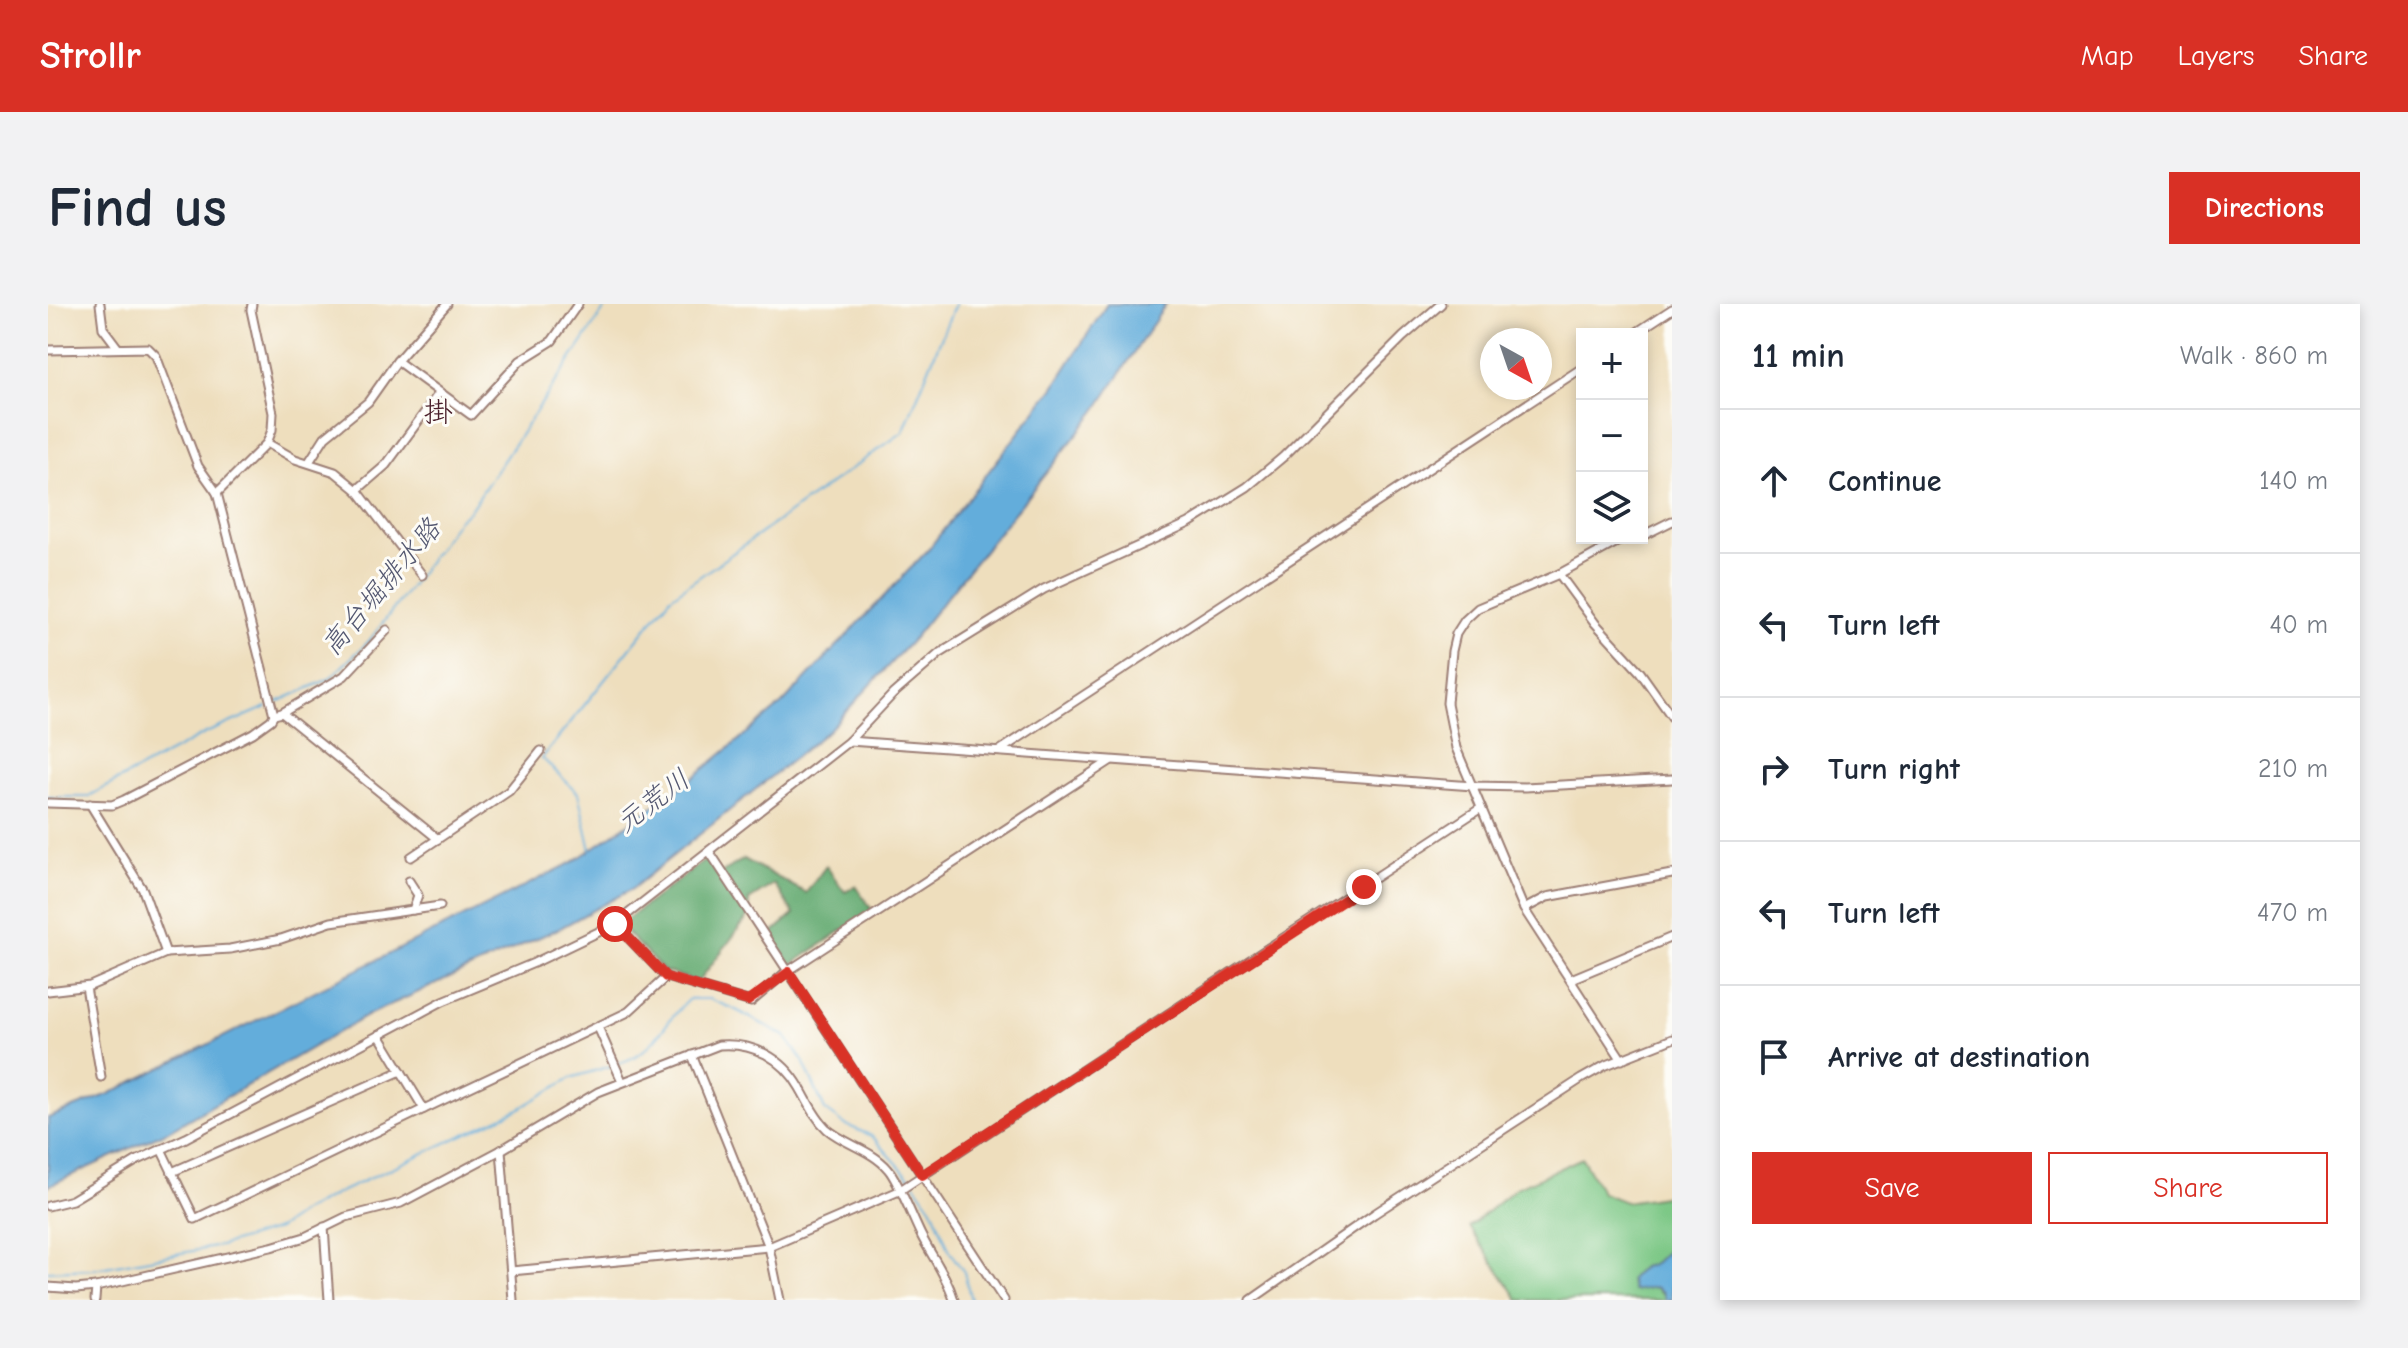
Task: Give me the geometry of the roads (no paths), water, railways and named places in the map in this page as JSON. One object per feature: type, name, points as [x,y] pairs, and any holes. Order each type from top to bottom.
[{"type":"street","points":[[100,304],[103,328],[118,348]]},
{"type":"street","points":[[217,493],[267,443],[272,430],[273,413],[252,304]]},
{"type":"street","points":[[309,462],[325,437],[368,402],[397,361],[447,304]]},
{"type":"street","points":[[397,361],[471,415],[520,361],[552,341],[578,304]]},
{"type":"street","points":[[48,1206],[72,1200],[136,1161],[443,1001],[534,963],[615,924],[849,741],[893,694],[939,654],[1044,589],[1189,523],[1247,487],[1283,457],[1403,337],[1441,304]]},
{"type":"street","points":[[1643,328],[1672,309]]},
{"type":"street","points":[[48,350],[148,348],[156,356],[198,466],[217,493],[278,714],[438,839]]},
{"type":"street","points":[[998,751],[1576,372]]},
{"type":"street","points":[[357,490],[386,465],[439,393]]},
{"type":"street","points":[[267,443],[295,459],[335,472],[357,490],[422,575]]},
{"type":"street","points":[[1648,533],[1672,521]]},
{"type":"street","points":[[1614,544],[1559,574],[1478,608],[1456,634],[1447,703],[1456,748],[1524,909],[1622,1060]]},
{"type":"street","points":[[1559,574],[1595,623],[1640,672],[1672,717]]},
{"type":"street","points":[[48,803],[112,805],[124,800],[253,733],[278,714],[344,676],[387,630]]},
{"type":"street","points":[[849,741],[1473,786],[1525,787],[1672,779]]},
{"type":"street","points":[[411,857],[509,791],[541,751]]},
{"type":"street","points":[[615,924],[666,977],[751,1002],[789,972],[1110,761]]},
{"type":"street","points":[[90,804],[143,890],[166,953]]},
{"type":"street","points":[[511,1271],[769,1247],[899,1191],[1481,808]]},
{"type":"street","points":[[709,851],[1004,1300]]},
{"type":"street","points":[[1524,909],[1547,897],[1672,874]]},
{"type":"street","points":[[409,881],[418,895],[413,910]]},
{"type":"street","points":[[48,991],[86,987],[166,953],[230,949],[281,939],[331,922],[440,906]]},
{"type":"street","points":[[1571,979],[1672,937]]},
{"type":"street","points":[[161,1149],[195,1219],[628,1012],[666,977]]},
{"type":"street","points":[[86,987],[101,1077]]},
{"type":"street","points":[[598,1027],[622,1081]]},
{"type":"street","points":[[379,1035],[424,1109]]},
{"type":"street","points":[[1251,1300],[1374,1214],[1581,1079],[1604,1066],[1672,1039]]},
{"type":"street","points":[[48,1287],[96,1287],[271,1247],[346,1217],[401,1203],[501,1150],[598,1092],[719,1045],[738,1043],[758,1049],[782,1064],[827,1129],[868,1152],[890,1170],[947,1279],[954,1300]]},
{"type":"street","points":[[692,1055],[769,1247],[780,1300]]},
{"type":"street","points":[[172,1172],[401,1071]]},
{"type":"street","points":[[501,1150],[513,1300]]},
{"type":"street","points":[[324,1227],[329,1300]]},
{"type":"street","points":[[95,1300],[96,1287]]},
{"type":"water","points":[[1107,304],[1166,304],[1095,412],[913,639],[829,730],[632,889],[562,927],[370,1014],[168,1131],[48,1186],[48,1118],[109,1094],[573,862],[688,782],[782,704],[927,551],[1054,387]]},
{"type":"water","points":[[1672,1250],[1672,1300],[1666,1300],[1663,1292],[1655,1287],[1633,1291],[1630,1279],[1642,1267],[1652,1265]]},
{"type":"waterway","name":"高台堀排水路","points":[[273,704],[329,679],[368,642],[458,520],[470,510],[608,304]]},
{"type":"waterway","points":[[591,850],[578,793],[542,758],[671,597],[903,432],[955,304]]},
{"type":"waterway","name":"高台堀排水路","points":[[48,797],[87,797],[206,733],[267,707]]},
{"type":"waterway","points":[[617,1064],[650,1045],[689,999],[709,999],[785,1036],[803,1061],[825,1110],[844,1124],[872,1136],[911,1179]]},
{"type":"waterway","points":[[48,1271],[94,1269],[220,1246],[278,1229],[340,1192],[519,1109],[571,1078],[611,1066]]},
{"type":"waterway","points":[[915,1184],[932,1208],[950,1252],[964,1272],[971,1300]]},
{"type":"district","name":"掛","points":[[438,412]]},
{"type":"water label","name":"元荒川","points":[[653,801]]}]
